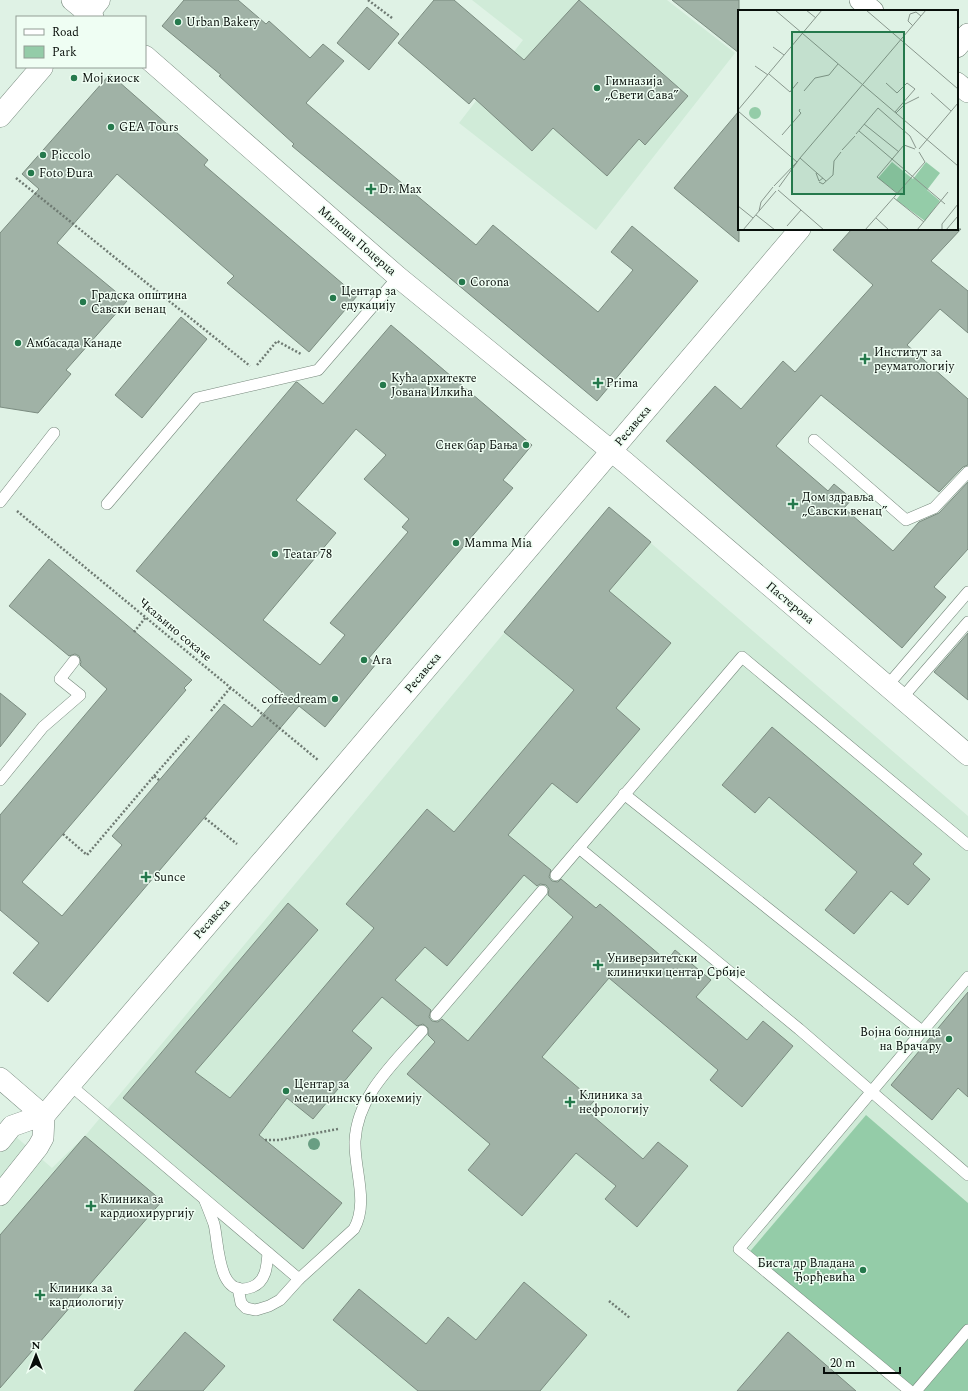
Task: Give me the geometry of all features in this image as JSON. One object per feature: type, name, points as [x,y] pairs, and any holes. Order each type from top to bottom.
[{"type":"main road","points":[[0,116],[41,68]]},
{"type":"street","points":[[860,0],[872,10]]},
{"type":"street","points":[[958,46],[968,34]]},
{"type":"street","name":"Милоша Поцерца","points":[[146,57],[398,277],[612,451]]},
{"type":"street","points":[[958,84],[968,92]]},
{"type":"street","name":"Ресавска","points":[[44,1116],[799,230]]},
{"type":"street","name":"Пастерова","points":[[612,451],[968,755]]},
{"type":"street","points":[[0,1078],[44,1116]]},
{"type":"street","points":[[0,1141],[12,1126],[44,1116]]},
{"type":"street","points":[[0,1195],[38,1147],[43,1138],[44,1116]]},
{"type":"lane","points":[[107,504],[197,398],[318,370],[398,277]]},
{"type":"lane","points":[[2,501],[54,433]]},
{"type":"lane","points":[[814,440],[906,520],[934,508],[968,472]]},
{"type":"lane","points":[[894,692],[968,592]]},
{"type":"lane","points":[[894,692],[968,622]]},
{"type":"lane","points":[[556,875],[742,656],[968,845]]},
{"type":"lane","points":[[0,780],[43,727],[80,695],[60,679],[74,661]]},
{"type":"lane","points":[[624,794],[922,1032]]},
{"type":"lane","points":[[579,848],[793,1024],[968,1175]]},
{"type":"lane","points":[[436,1015],[542,891]]},
{"type":"lane","points":[[910,1391],[739,1249],[968,977]]},
{"type":"lane","points":[[238,1288],[240,1299],[244,1306],[256,1310],[269,1306],[280,1300],[299,1279],[354,1229],[361,1212],[360,1181],[355,1141],[357,1124],[362,1109],[368,1096],[422,1031]]},
{"type":"lane","points":[[70,1085],[299,1279]]},
{"type":"lane","points":[[204,1198],[214,1223],[223,1274],[228,1281],[238,1288],[248,1288],[258,1284],[262,1281],[268,1253]]},
{"type":"lane","points":[[916,1391],[968,1330]]},
{"type":"path","points":[[368,0],[392,18]]},
{"type":"path","points":[[16,178],[254,369],[277,341],[302,355]]},
{"type":"path","name":"Чкаљино сокаче","points":[[2,501],[146,617],[336,775]]},
{"type":"path","points":[[134,632],[146,617]]},
{"type":"path","points":[[211,710],[231,687]]},
{"type":"path","points":[[63,834],[87,855],[189,736]]},
{"type":"path","points":[[154,776],[159,780]]},
{"type":"path","points":[[205,818],[237,844]]},
{"type":"path","points":[[265,1140],[279,1140],[344,1128]]},
{"type":"path","points":[[609,1301],[630,1318]]},
{"type":"shaded area","name":"Гимназија „Свети Сава”","points":[[472,0],[667,0],[735,53],[596,230],[459,123],[523,40]]},
{"type":"shaded area","name":"Универзитетски клинички центар Србије","points":[[609,507],[968,816],[968,1391],[0,1391],[0,1123],[52,1168],[85,1136]]},
{"type":"green space","points":[[866,1115],[968,1203],[968,1391],[911,1391],[747,1255]]},
{"type":"building","points":[[184,0],[238,0],[266,24],[269,21],[310,58],[323,44],[344,61],[306,103],[476,245],[493,225],[598,312],[633,270],[611,252],[632,226],[698,281],[597,401],[292,146],[294,144],[219,76],[221,75],[162,26]]},
{"type":"building","points":[[434,0],[454,0],[524,60],[579,0],[688,96],[645,145],[639,139],[607,176],[553,128],[532,151],[474,98],[469,104],[398,43]]},
{"type":"building","points":[[672,0],[739,0],[738,52]]},
{"type":"building","points":[[367,7],[399,34],[369,70],[337,43]]},
{"type":"building","points":[[110,74],[208,160],[204,165],[357,296],[309,352],[227,283],[234,276],[117,174],[57,243],[127,301],[66,370],[71,374],[38,413],[0,407],[0,233],[39,189],[22,174]]},
{"type":"building","points":[[738,112],[739,242],[674,188]]},
{"type":"building","points":[[961,229],[931,261],[968,291],[968,333],[940,309],[907,345],[968,399],[968,465],[963,467],[939,492],[821,395],[776,446],[828,491],[834,484],[852,499],[844,508],[893,551],[919,522],[939,513],[968,482],[968,549],[934,587],[946,597],[902,648],[666,441],[715,386],[741,409],[783,361],[795,372],[873,285],[833,250],[851,230]]},
{"type":"building","points":[[181,317],[207,339],[142,418],[115,395]]},
{"type":"building","points":[[391,325],[532,445],[503,480],[513,488],[369,658],[376,664],[325,727],[299,706],[48,1002],[13,973],[39,943],[0,910],[0,815],[107,689],[80,665],[81,662],[79,656],[75,654],[69,656],[9,606],[49,559],[192,680],[184,688],[186,690],[22,882],[62,916],[122,845],[112,836],[224,704],[252,727],[282,692],[136,571],[296,382],[323,404]],"holes":[[[356,429],[386,455],[364,479],[409,519],[402,527],[408,532],[330,623],[345,635],[320,665],[263,620],[336,533],[296,500]]]},
{"type":"building","points":[[609,507],[651,542],[609,591],[671,643],[616,708],[640,729],[577,803],[552,783],[508,835],[551,870],[549,877],[552,881],[558,882],[561,879],[596,908],[600,904],[667,961],[675,950],[711,980],[696,997],[747,1040],[763,1021],[793,1046],[742,1107],[710,1080],[718,1070],[609,978],[542,1057],[594,1101],[586,1110],[643,1159],[658,1142],[688,1166],[637,1227],[605,1199],[616,1186],[576,1153],[522,1216],[468,1170],[490,1144],[407,1074],[435,1042],[428,1035],[428,1028],[423,1024],[417,1026],[382,997],[352,1031],[372,1048],[313,1119],[287,1098],[259,1135],[342,1203],[303,1249],[123,1098],[288,903],[318,930],[195,1072],[230,1098],[374,928],[346,904],[427,809],[454,832],[574,690],[504,632]],"holes":[[[524,875],[537,886],[540,884],[546,885],[549,889],[548,895],[573,917],[468,1041],[442,1019],[438,1022],[432,1021],[429,1017],[431,1010],[395,980],[425,947],[447,966]]]},
{"type":"building","points":[[968,633],[968,700],[934,672]]},
{"type":"building","points":[[0,693],[26,714],[0,747]]},
{"type":"building","points":[[772,727],[922,854],[913,864],[930,879],[908,905],[891,891],[854,934],[825,910],[857,872],[769,797],[755,813],[722,785]]},
{"type":"building","name":"Војна болница на Врачару","points":[[968,992],[968,1097],[958,1088],[932,1120],[891,1085]]},
{"type":"building","points":[[85,1136],[162,1201],[0,1388],[0,1235]]},
{"type":"building","points":[[524,1282],[587,1335],[540,1391],[418,1391],[333,1320],[359,1289],[426,1344],[448,1317],[476,1340]]},
{"type":"building","points":[[185,1332],[225,1366],[203,1391],[134,1391]]},
{"type":"building","points":[[788,1332],[856,1391],[737,1391]]},
{"type":"place","name":"Urban Bakery","points":[[178,22]]},
{"type":"place","name":"Мој киоск","points":[[74,78]]},
{"type":"place","name":"Гимназија „Свети Сава”","points":[[597,88]]},
{"type":"place","name":"GEA Tours","points":[[111,127]]},
{"type":"place","name":"Piccolo","points":[[43,155]]},
{"type":"place","name":"Foto Đura","points":[[31,173]]},
{"type":"place","name":"Dr. Max","points":[[371,189]]},
{"type":"place","name":"Corona","points":[[462,282]]},
{"type":"place","name":"Центар за едукацију","points":[[333,298]]},
{"type":"place","name":"Градска општина Савски венац","points":[[83,302]]},
{"type":"place","name":"Амбасада Канаде","points":[[18,343]]},
{"type":"place","name":"Институт за реуматологију","points":[[865,359]]},
{"type":"place","name":"Prima","points":[[598,383]]},
{"type":"place","name":"Кућа архитекте Јована Илкића","points":[[383,385]]},
{"type":"place","name":"Снек бар Бања","points":[[526,445]]},
{"type":"place","name":"Дом здравља „Савски венац”","points":[[793,504]]},
{"type":"place","name":"Mamma Mia","points":[[456,543]]},
{"type":"place","name":"Teatar 78","points":[[275,554]]},
{"type":"place","name":"Ara","points":[[364,660]]},
{"type":"place","name":"coffeedream","points":[[335,699]]},
{"type":"place","name":"Sunce","points":[[146,877]]},
{"type":"place","name":"Универзитетски клинички центар Србије","points":[[598,965]]},
{"type":"place","name":"Војна болница на Врачару","points":[[949,1039]]},
{"type":"place","name":"Центар за медицинску биохемију","points":[[286,1091]]},
{"type":"place","name":"Клиника за нефрологију","points":[[570,1102]]},
{"type":"place","name":"Клиника за кардиохирургију","points":[[91,1206]]},
{"type":"place","name":"Биста др Владана Ђорђевића","points":[[863,1270]]},
{"type":"place","name":"Клиника за кардиологију","points":[[40,1295]]}]
